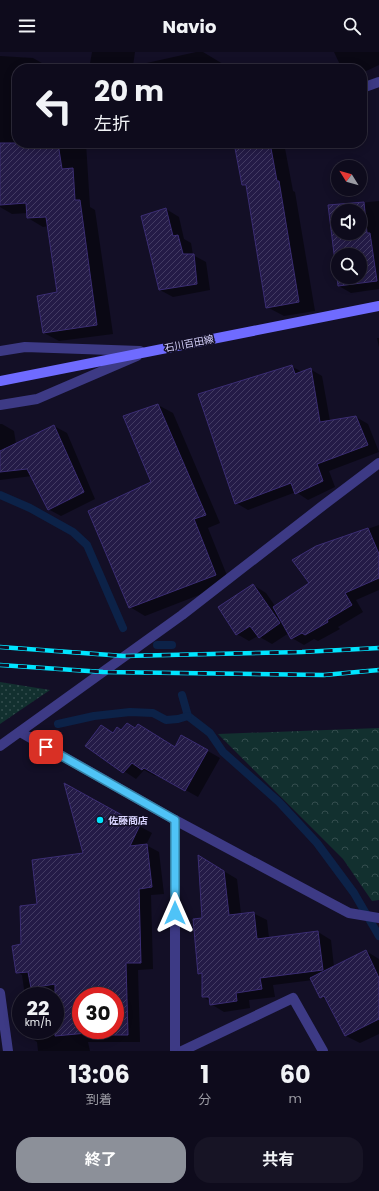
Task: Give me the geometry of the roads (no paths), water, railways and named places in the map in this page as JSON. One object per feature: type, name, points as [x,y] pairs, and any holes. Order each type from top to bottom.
[{"type":"main road","name":"石川百田線","points":[[0,381],[379,306]]},
{"type":"street","points":[[367,86],[379,82]]},
{"type":"street","points":[[0,351],[25,347],[148,351]]},
{"type":"street","points":[[0,406],[38,399],[148,351]]},
{"type":"street","points":[[0,746],[182,615],[379,463]]},
{"type":"street","points":[[20,732],[175,820],[349,914],[379,918]]},
{"type":"street","points":[[175,820],[175,1051]]},
{"type":"street","points":[[0,994],[8,1051]]},
{"type":"street","points":[[182,1051],[293,998],[323,1051]]},
{"type":"waterway","points":[[0,495],[30,508],[73,532],[87,545],[123,628]]},
{"type":"waterway","points":[[157,645],[172,645]]},
{"type":"waterway","points":[[182,695],[188,716],[210,733],[223,752],[279,802],[317,843],[354,893],[379,936]]},
{"type":"waterway","points":[[58,724],[94,716],[130,712],[153,713],[166,720],[188,716]]},
{"type":"railway","points":[[0,647],[124,656],[302,652],[379,648]]},
{"type":"railway","points":[[0,665],[103,672],[324,675],[379,670]]},
{"type":"place","name":"佐藤商店","points":[[100,820]]}]
